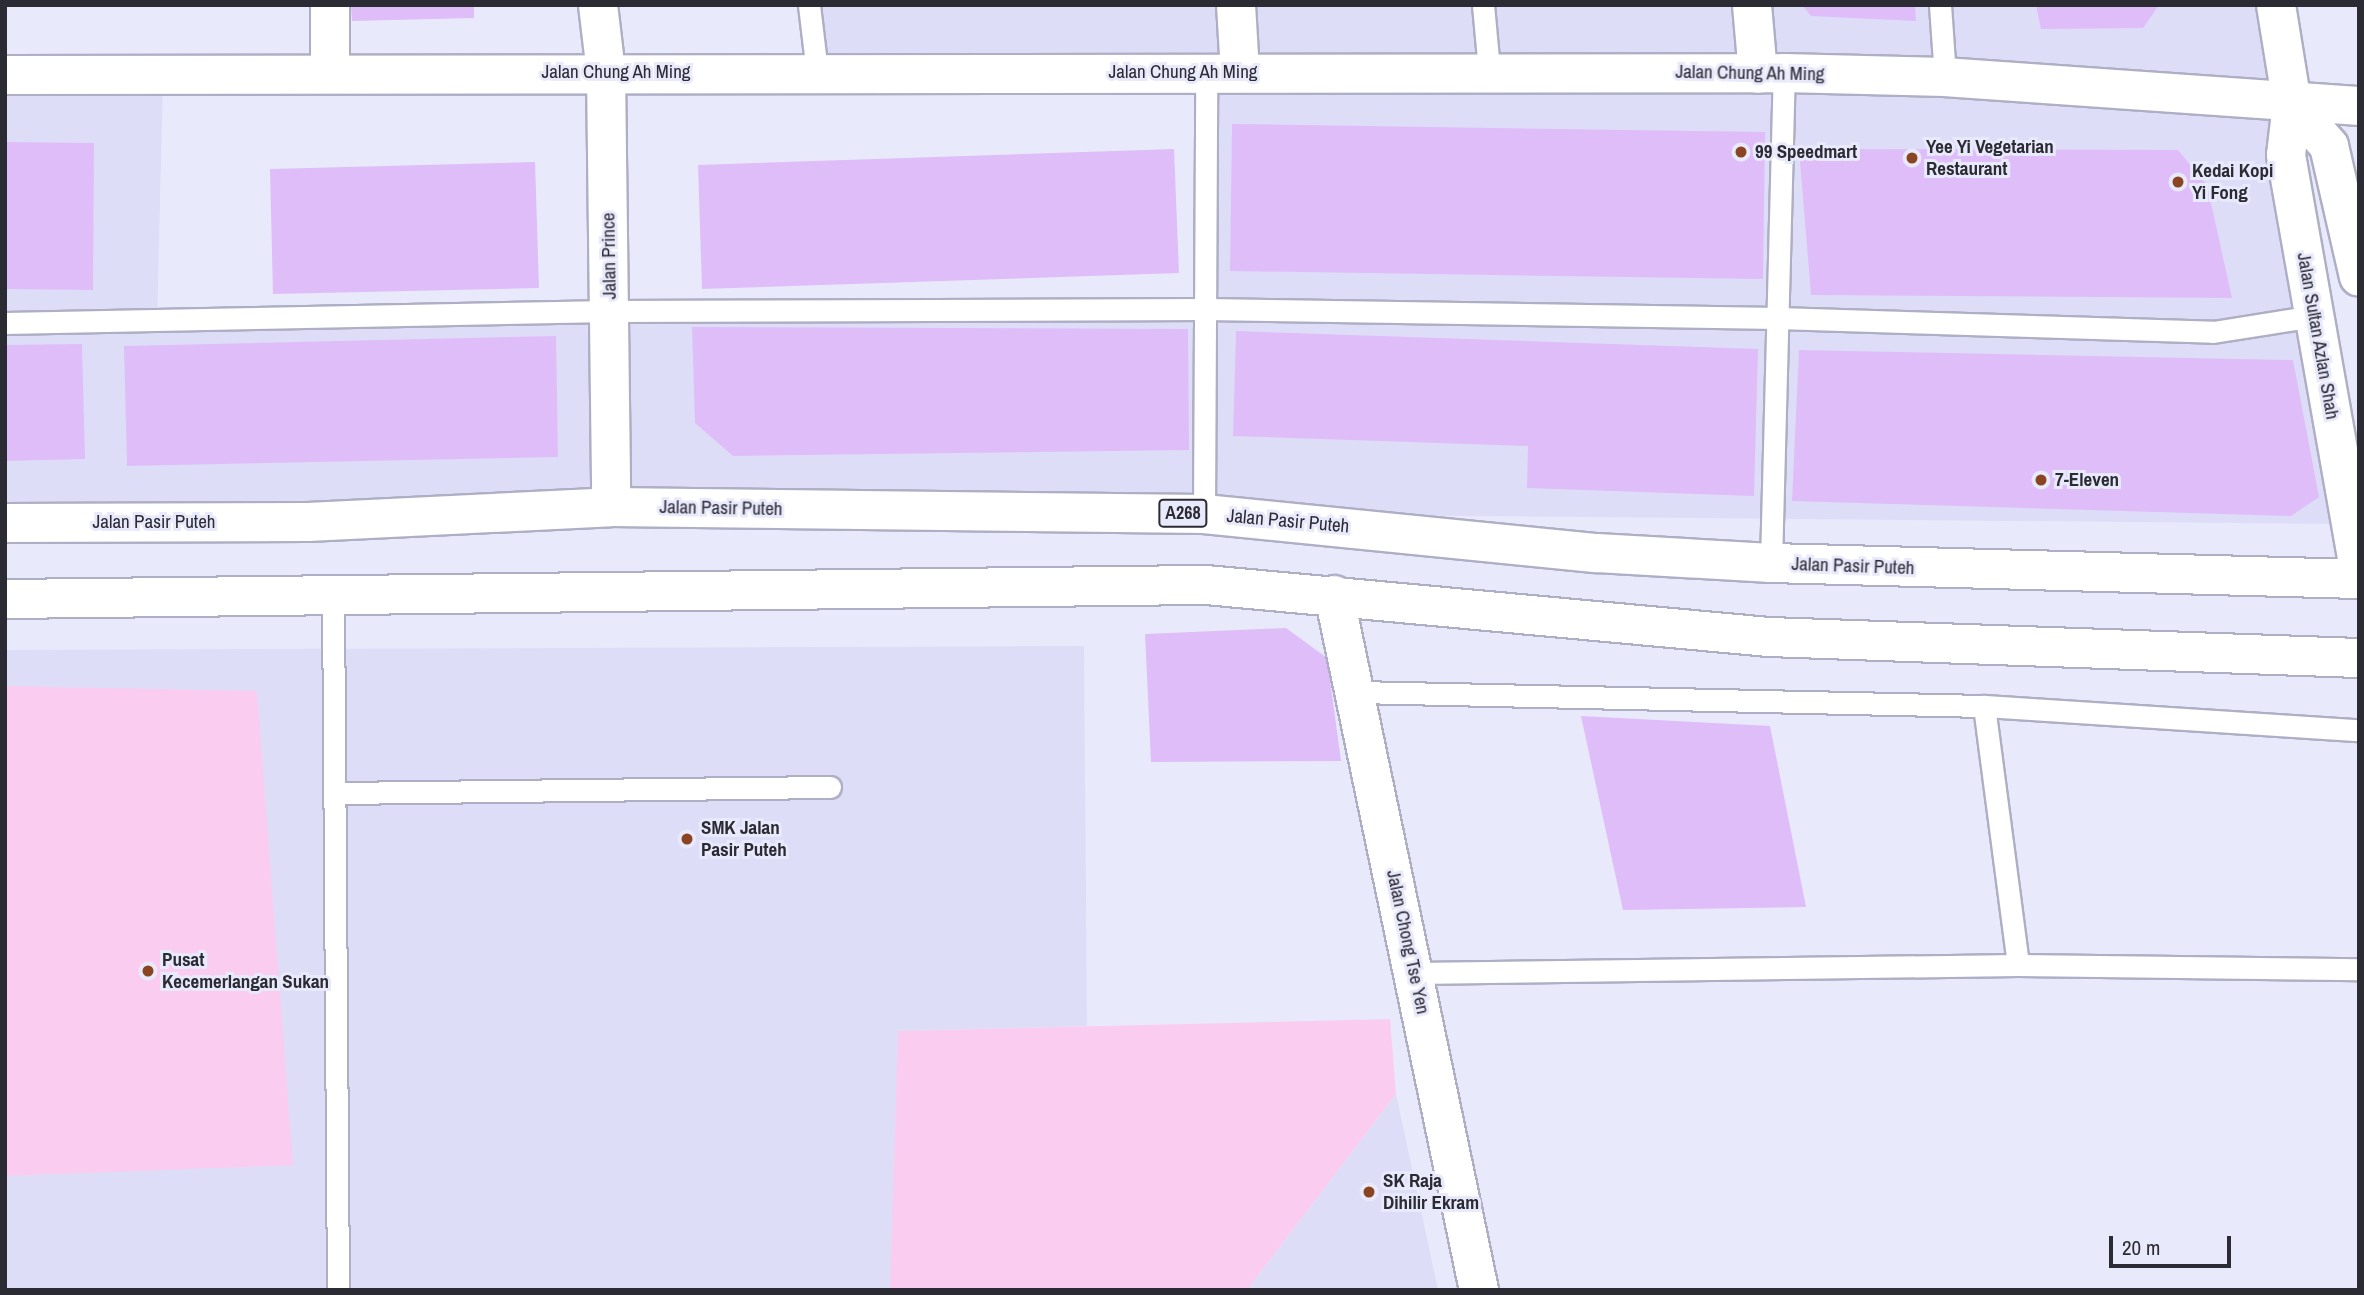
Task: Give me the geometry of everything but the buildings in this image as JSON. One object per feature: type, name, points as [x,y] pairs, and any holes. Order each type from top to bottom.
[{"type":"main road","points":[[330,5],[330,74]]},
{"type":"main road","name":"Jalan Prince","points":[[598,5],[606,72],[611,507]]},
{"type":"main road","points":[[1223,72],[1236,5]]},
{"type":"main road","points":[[1752,5],[1771,73]]},
{"type":"main road","name":"Jalan Sultan Azlan Shah","points":[[2276,5],[2292,104],[2286,155],[2359,568]]},
{"type":"main road","name":"Jalan Chung Ah Ming","points":[[5,75],[1489,70],[1771,73],[1945,77],[2292,104],[2359,106]]},
{"type":"main road","points":[[2292,104],[2329,146],[2359,277]]},
{"type":"main road","name":"Jalan Pasir Puteh","points":[[5,523],[308,522],[611,507],[1204,514],[1597,553],[1771,563],[2359,579]]},
{"type":"main road","points":[[5,599],[1206,585],[1769,637],[2359,658]]},
{"type":"main road","name":"Jalan Chong Tse Yen","points":[[1334,595],[1357,692],[1479,1290]]},
{"type":"lane","points":[[809,5],[817,72]]},
{"type":"lane","points":[[1483,5],[1489,70]]},
{"type":"lane","points":[[1940,5],[1945,77]]},
{"type":"lane","points":[[1204,514],[1205,309],[1223,72]]},
{"type":"lane","points":[[1771,73],[1778,318],[1771,563]]},
{"type":"lane","points":[[5,323],[610,311],[1205,309],[1778,318],[2213,332],[2314,316]]},
{"type":"lane","points":[[333,597],[338,793],[338,1290]]},
{"type":"lane","points":[[1357,692],[1984,706],[2359,730]]},
{"type":"lane","points":[[1984,706],[2018,965]]},
{"type":"lane","points":[[338,793],[830,786]]},
{"type":"lane","points":[[1415,973],[2018,965],[2359,969]]},
{"type":"shaded area","points":[[803,5],[2263,5],[2354,524],[5,503],[5,81],[163,80],[157,322],[1199,311],[1204,77],[809,74]]},
{"type":"shaded area","name":"SMK Jalan Pasir Puteh","points":[[1084,646],[1087,1026],[898,1031],[893,1290],[5,1290],[5,650]]},
{"type":"shaded area","name":"Pusat Kecemerlangan Sukan","points":[[5,686],[257,691],[293,1165],[5,1176]]},
{"type":"shaded area","points":[[1390,1019],[1396,1094],[1247,1290],[890,1290],[898,1031]]},
{"type":"shaded area","name":"SK Raja Dihilir Ekram","points":[[1396,1094],[1438,1290],[1247,1290]]},
{"type":"place","name":"99 Speedmart","points":[[1741,152]]},
{"type":"place","name":"Yee Yi Vegetarian Restaurant","points":[[1912,158]]},
{"type":"place","name":"Kedai Kopi Yi Fong","points":[[2178,182]]},
{"type":"place","name":"7-Eleven","points":[[2041,480]]},
{"type":"place","name":"SMK Jalan Pasir Puteh","points":[[687,839]]},
{"type":"place","name":"Pusat Kecemerlangan Sukan","points":[[148,971]]},
{"type":"place","name":"SK Raja Dihilir Ekram","points":[[1369,1192]]}]
